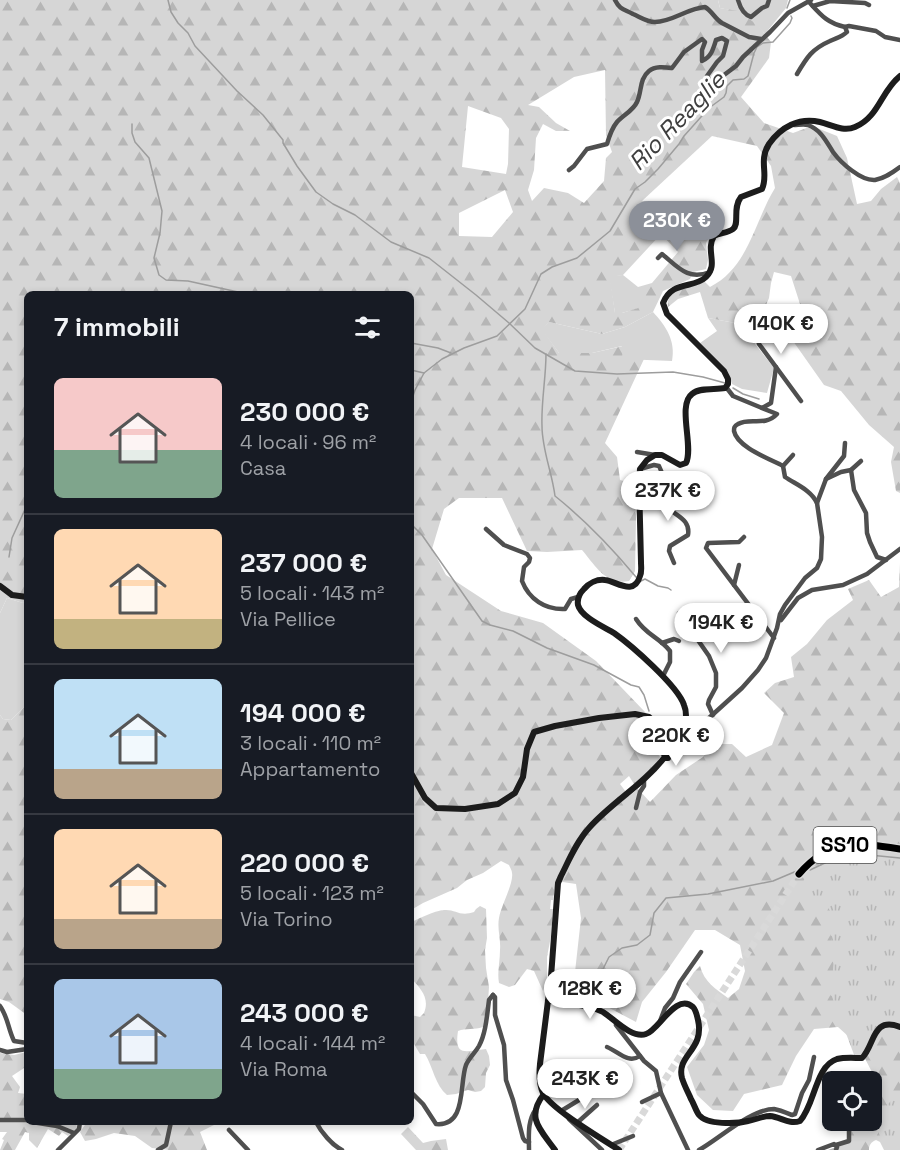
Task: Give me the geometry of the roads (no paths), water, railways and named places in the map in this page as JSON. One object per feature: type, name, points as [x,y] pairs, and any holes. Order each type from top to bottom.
[{"type":"main road","points":[[619,1150],[550,1102],[544,1094],[539,1076],[549,1003],[557,892],[561,876],[588,829],[656,769],[665,756],[674,750],[682,737],[686,718],[685,706],[663,676],[624,641],[583,614],[578,604],[578,597],[592,582],[605,580],[626,587],[637,582],[641,562],[640,470],[647,460],[655,455],[662,455],[680,465],[686,463],[688,455],[686,407],[689,397],[695,392],[726,387],[728,384],[724,371],[667,314],[663,303],[669,293],[680,286],[706,278],[712,261],[710,242],[714,236],[731,231],[735,227],[736,207],[741,197],[762,189],[765,177],[764,154],[777,135],[792,123],[806,120],[844,130],[855,127],[870,118],[900,76]]},
{"type":"main road","points":[[0,586],[12,595],[24,597]]},
{"type":"main road","points":[[414,778],[425,798],[436,808],[465,809],[498,804],[515,794],[523,777],[526,750],[534,732],[599,717],[634,714],[649,717],[661,728],[665,756]]},
{"type":"main road","name":"SS10","points":[[799,874],[818,856],[840,846],[863,844],[900,849]]},
{"type":"main road","points":[[549,1003],[569,1004],[600,1011],[638,1035],[652,1030],[677,1005],[685,1004],[692,1007],[697,1014],[700,1032],[696,1044],[683,1062],[680,1071],[682,1081],[699,1115],[711,1122],[740,1122],[769,1116],[793,1123],[800,1121],[822,1073],[829,1064],[837,1059],[862,1058],[876,1031],[883,1026],[900,1027]]},
{"type":"main road","points":[[544,1094],[536,1109],[535,1119],[537,1126],[555,1150]]},
{"type":"street","points":[[615,0],[620,8],[645,20],[656,22],[705,7],[722,23],[749,38],[761,39]]},
{"type":"street","points":[[738,0],[741,9],[748,17],[751,17],[767,6],[769,0]]},
{"type":"street","points":[[569,170],[587,149],[607,144],[617,122],[628,114],[637,102],[642,81],[649,71],[657,68],[672,68],[684,52],[702,39],[705,42],[702,61],[713,52],[716,40],[722,38],[727,41],[723,56],[707,76],[710,81],[736,66],[788,12],[811,3],[830,1],[869,5]]},
{"type":"street","points":[[811,3],[835,25],[876,31],[885,37],[900,40]]},
{"type":"street","points":[[797,75],[808,55],[844,35],[847,32],[845,27]]},
{"type":"street","points":[[792,123],[794,126],[807,125],[823,134],[834,154],[849,169],[863,177],[872,180],[881,178],[900,167]]},
{"type":"street","points":[[658,258],[662,254],[677,267],[692,275],[697,276],[710,272]]},
{"type":"street","points":[[768,308],[758,339],[759,344],[801,401]]},
{"type":"street","points":[[762,408],[771,403],[776,367]]},
{"type":"street","points":[[726,387],[733,396],[777,414],[785,415]]},
{"type":"street","points":[[777,414],[763,421],[739,423],[734,429],[738,440],[783,466]]},
{"type":"street","points":[[817,503],[826,478],[844,456],[845,443]]},
{"type":"street","points":[[637,452],[655,455]]},
{"type":"street","points":[[783,466],[793,455]]},
{"type":"street","points":[[826,478],[851,470],[861,461]]},
{"type":"street","points":[[640,470],[654,465],[659,466],[663,481],[662,499],[665,505],[688,523],[690,528],[688,535],[670,546],[669,551],[674,563]]},
{"type":"street","points":[[682,737],[713,715],[752,676],[766,658],[785,605],[805,578],[817,568],[821,559],[822,537],[817,503],[810,492],[785,477],[783,466]]},
{"type":"street","points":[[851,470],[854,490],[866,513],[870,542],[877,556],[886,560]]},
{"type":"street","points":[[486,530],[504,545],[527,554],[530,562],[524,567],[522,581],[531,596],[547,608],[565,609],[571,599],[578,597]]},
{"type":"street","points":[[744,537],[739,542],[708,543],[706,548],[774,638]]},
{"type":"street","points":[[779,622],[798,598],[812,590],[843,585],[867,574],[900,549]]},
{"type":"street","points":[[734,585],[739,565]]},
{"type":"street","points":[[706,608],[708,615],[712,616],[760,621]]},
{"type":"street","points":[[679,613],[709,656],[716,673],[716,687],[708,704],[713,715]]},
{"type":"street","points":[[636,619],[644,630],[670,651],[668,668],[663,676]]},
{"type":"street","points":[[662,643],[674,639],[679,641]]},
{"type":"street","points":[[636,808],[644,786],[644,779]]},
{"type":"street","points":[[660,1021],[680,982],[701,952]]},
{"type":"street","points":[[414,1095],[424,1106],[434,1123],[445,1124],[454,1117],[459,1107],[466,1066],[481,1041],[489,1000],[494,995],[495,1015],[504,1045],[506,1080],[524,1140],[529,1142]]},
{"type":"street","points":[[0,1006],[5,1013],[9,1032],[14,1041],[24,1042]]},
{"type":"street","points":[[611,1018],[640,1056],[656,1071],[661,1093],[688,1150]]},
{"type":"street","points":[[607,1047],[630,1060],[640,1056]]},
{"type":"street","points":[[0,1050],[8,1052],[24,1049]]},
{"type":"street","points":[[699,1150],[752,1116],[772,1109],[795,1114],[809,1080],[814,1057]]},
{"type":"street","points":[[597,1089],[561,1111],[602,1150]]},
{"type":"street","points":[[642,1102],[661,1093]]},
{"type":"street","points":[[578,1122],[597,1105]]},
{"type":"street","points":[[529,1150],[528,1130],[536,1109]]},
{"type":"street","points":[[0,1120],[24,1120]]},
{"type":"street","points":[[51,1125],[74,1133]]},
{"type":"street","points":[[58,1150],[80,1125]]},
{"type":"street","points":[[158,1150],[166,1145],[170,1125]]},
{"type":"street","points":[[318,1125],[336,1148],[342,1150]]},
{"type":"street","points":[[229,1130],[248,1150]]},
{"type":"street","points":[[818,1150],[834,1144],[836,1148],[849,1141],[849,1131]]},
{"type":"street","points":[[611,1145],[633,1136]]},
{"type":"waterway","points":[[168,0],[171,12],[195,46],[263,115],[283,140],[297,166],[316,192],[355,215],[391,242],[429,258],[509,323],[535,348],[575,371],[617,374],[673,372],[725,383]]},
{"type":"waterway","name":"Rio Reaglie","points":[[787,8],[790,0]]},
{"type":"waterway","name":"Rio Reaglie","points":[[414,393],[424,373],[442,359],[497,336],[525,309],[541,274],[552,267],[577,258],[610,231],[635,189],[658,169],[709,108],[724,97],[727,86],[733,80],[744,79],[748,76],[757,47],[763,43],[773,42],[790,23],[791,16]]},
{"type":"waterway","points":[[132,124],[135,142],[149,158],[162,211],[154,258],[159,275],[166,280],[188,281],[233,291]]},
{"type":"waterway","points":[[414,344],[451,353]]},
{"type":"waterway","points":[[546,354],[542,435],[555,496],[597,534],[636,577]]},
{"type":"waterway","points":[[414,371],[424,373]]},
{"type":"waterway","points":[[733,388],[759,399]]},
{"type":"waterway","points":[[9,557],[12,538],[24,512]]},
{"type":"waterway","points":[[414,527],[482,621],[513,631],[547,648],[594,665],[639,687],[649,711]]},
{"type":"waterway","points":[[641,581],[645,579],[671,590]]},
{"type":"waterway","points":[[810,870],[849,853],[900,858]]},
{"type":"waterway","points":[[582,989],[591,973],[603,969],[609,957],[622,948],[637,945],[650,935],[654,913],[666,898],[708,894],[773,881],[799,870]]},
{"type":"tunnel","points":[[619,1150],[799,874]]}]
